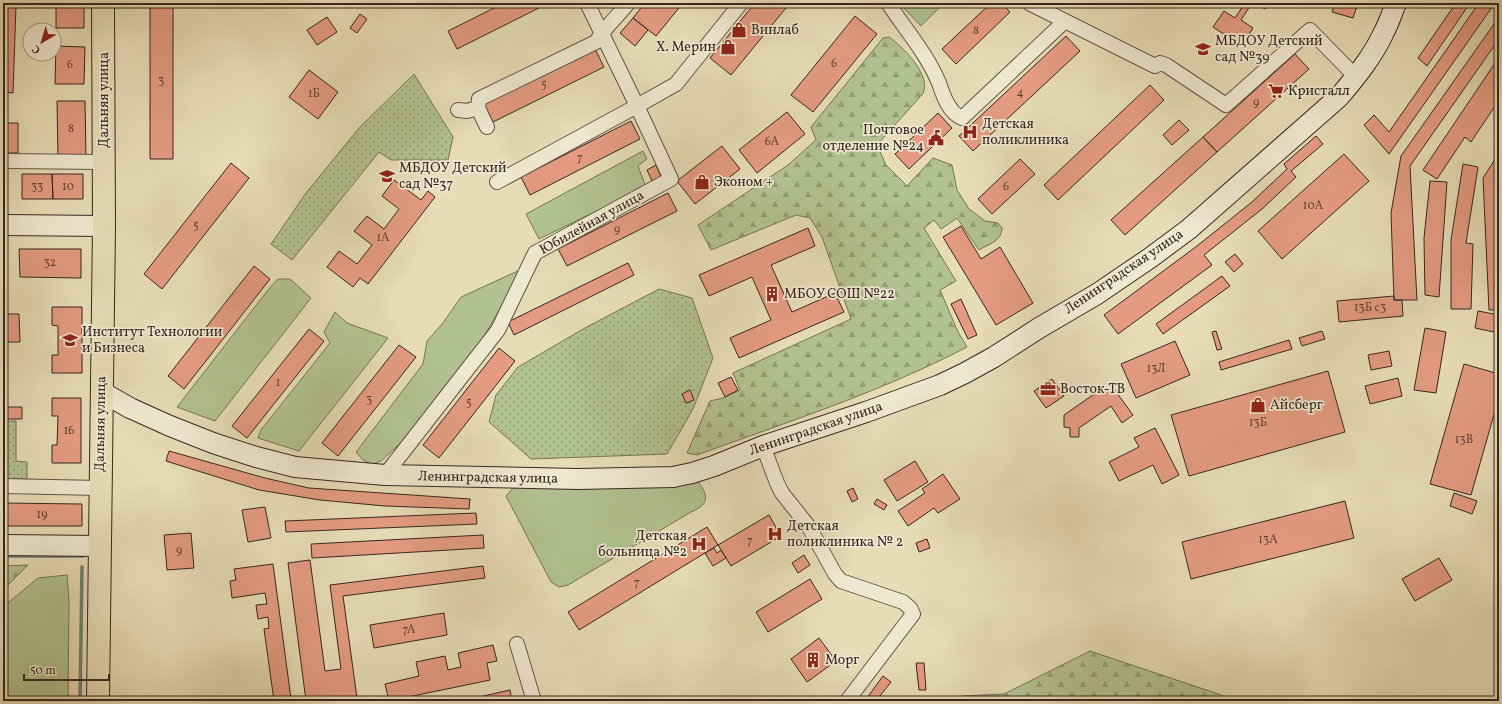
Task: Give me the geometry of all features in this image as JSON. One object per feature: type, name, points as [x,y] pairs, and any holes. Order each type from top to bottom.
[{"type":"main road","name":"Дальняя улица","points":[[98,701],[104,226],[103,3]]},
{"type":"street","name":"Юбилейная улица","points":[[385,476],[498,330],[535,253],[671,179],[587,3]]},
{"type":"street","points":[[487,127],[478,108],[479,99],[596,42],[601,33],[628,3]]},
{"type":"street","points":[[497,182],[676,84],[742,3]]},
{"type":"street","points":[[888,3],[927,60],[945,100],[958,117],[962,118],[1065,21]]},
{"type":"street","points":[[1029,3],[1155,66],[1160,63],[1166,65],[1226,105],[1310,30],[1356,77]]},
{"type":"street","name":"Ленинградская улица","points":[[102,392],[130,408],[213,443],[256,457],[295,466],[385,476],[578,479],[673,477],[714,466],[763,446],[866,412],[940,385],[994,357],[1039,328],[1097,294],[1189,229],[1339,97],[1356,77],[1384,33],[1396,3]]},
{"type":"street","points":[[458,110],[467,111],[478,108]]},
{"type":"street","points":[[3,162],[104,162]]},
{"type":"street","points":[[3,225],[104,226]]},
{"type":"street","points":[[763,446],[782,493],[809,527],[835,574],[841,581],[903,602],[914,614],[847,701]]},
{"type":"street","points":[[3,486],[100,488]]},
{"type":"street","points":[[3,546],[100,546]]},
{"type":"street","points":[[517,644],[534,701]]},
{"type":"green space","points":[[905,3],[944,3],[921,26],[902,6]]},
{"type":"green space","points":[[889,37],[907,53],[919,68],[924,83],[924,91],[877,145],[886,165],[907,186],[933,158],[952,165],[957,190],[969,209],[985,221],[998,223],[1002,228],[1000,236],[997,239],[979,250],[957,218],[941,229],[934,220],[924,228],[956,281],[940,290],[958,332],[967,347],[901,378],[834,406],[697,455],[687,453],[710,401],[723,398],[740,390],[733,373],[851,319],[822,237],[810,218],[796,215],[711,250],[698,225],[788,165],[816,140],[811,127],[883,38]]},
{"type":"green space","points":[[414,74],[453,137],[448,160],[391,160],[379,152],[292,260],[271,244],[306,193],[360,127]]},
{"type":"green space","points":[[643,151],[647,159],[638,166],[646,187],[539,239],[526,214]]},
{"type":"green space","points":[[520,270],[508,295],[483,338],[407,437],[381,461],[372,464],[363,460],[356,452],[423,364],[427,341],[443,323],[461,297]]},
{"type":"green space","points":[[278,279],[290,279],[311,298],[215,421],[177,407],[268,290]]},
{"type":"green space","points":[[659,289],[692,298],[713,358],[693,409],[667,454],[531,459],[489,422],[496,395],[518,367],[585,328]]},
{"type":"green space","points":[[335,312],[347,323],[388,338],[299,451],[258,438],[261,430],[330,343],[324,332]]},
{"type":"green space","points":[[3,421],[16,421],[16,461],[27,462],[27,479],[3,479]]},
{"type":"green space","points":[[698,482],[706,496],[704,503],[701,506],[568,585],[559,587],[551,582],[506,496],[515,486]]},
{"type":"green space","points":[[28,565],[3,590],[3,566]]},
{"type":"green space","points":[[67,575],[69,601],[68,701],[3,701],[3,607],[38,578]]},
{"type":"green space","points":[[1090,651],[1239,701],[959,701],[962,696],[1004,694]]},
{"type":"building","points":[[56,3],[84,3],[84,28],[62,28],[62,22],[56,22]]},
{"type":"building","points":[[150,3],[173,3],[173,159],[150,159]]},
{"type":"building","points":[[504,3],[549,3],[457,49],[448,31]]},
{"type":"building","points":[[645,3],[683,3],[656,36],[633,18]]},
{"type":"building","points":[[755,3],[790,3],[731,75],[710,58]]},
{"type":"building","points":[[991,3],[1001,3],[1010,12],[956,64],[942,49]]},
{"type":"building","points":[[1245,3],[1252,3],[1241,20],[1253,28],[1242,46],[1213,27],[1224,11],[1235,18]]},
{"type":"building","points":[[1255,3],[1269,3],[1265,9]]},
{"type":"building","points":[[1335,3],[1358,3],[1353,18],[1332,12]]},
{"type":"building","points":[[1456,3],[1470,3],[1427,66],[1418,58]]},
{"type":"building","points":[[1479,3],[1495,3],[1389,154],[1364,125],[1374,115],[1389,132]]},
{"type":"building","points":[[3,5],[16,5],[13,93],[3,92]]},
{"type":"building","points":[[360,14],[367,19],[357,33],[350,28]]},
{"type":"building","points":[[855,16],[877,34],[813,112],[791,95]]},
{"type":"building","points":[[327,17],[337,32],[317,45],[307,30]]},
{"type":"building","points":[[1499,17],[1499,39],[1410,166],[1417,300],[1394,300],[1391,213],[1401,156]]},
{"type":"building","points":[[633,18],[648,30],[635,46],[620,33]]},
{"type":"building","points":[[1066,36],[1080,51],[973,151],[959,136]]},
{"type":"building","points":[[62,46],[85,47],[84,84],[55,84],[56,62],[62,62]]},
{"type":"building","points":[[595,49],[604,67],[493,122],[484,104]]},
{"type":"building","points":[[1295,54],[1309,69],[1217,152],[1203,137]]},
{"type":"building","points":[[1499,57],[1499,100],[1471,142],[1465,137],[1437,179],[1423,170]]},
{"type":"building","points":[[309,70],[338,92],[318,119],[289,97]]},
{"type":"building","points":[[1150,85],[1164,100],[1058,200],[1044,185]]},
{"type":"building","points":[[57,101],[85,101],[86,158],[58,158]]},
{"type":"building","points":[[787,112],[805,134],[757,173],[739,150]]},
{"type":"building","points":[[938,113],[952,128],[909,169],[895,154]]},
{"type":"building","points":[[1179,120],[1189,130],[1172,145],[1163,135]]},
{"type":"building","points":[[631,121],[640,139],[530,195],[521,177]]},
{"type":"building","points":[[3,123],[18,123],[18,153],[3,153]]},
{"type":"building","points":[[1316,136],[1323,144],[1291,171],[1296,177],[1262,209],[1204,255],[1212,265],[1118,334],[1104,315],[1197,246],[1252,202],[1287,169],[1284,164]]},
{"type":"building","points":[[1203,137],[1217,152],[1125,235],[1111,220]]},
{"type":"building","points":[[722,146],[740,169],[695,204],[677,181]]},
{"type":"building","points":[[1499,153],[1499,310],[1489,310],[1483,178]]},
{"type":"building","points":[[1344,154],[1369,181],[1282,259],[1258,231]]},
{"type":"building","points":[[1020,159],[1035,174],[992,214],[978,199]]},
{"type":"building","points":[[231,163],[249,178],[162,289],[144,274]]},
{"type":"building","points":[[1463,164],[1478,167],[1466,243],[1473,244],[1471,309],[1451,309],[1451,240]]},
{"type":"building","points":[[656,165],[661,177],[652,181],[647,170]]},
{"type":"building","points":[[22,174],[52,174],[53,199],[22,199]]},
{"type":"building","points":[[52,174],[83,174],[83,199],[53,199]]},
{"type":"building","points":[[394,180],[421,200],[428,191],[435,197],[368,284],[360,278],[353,287],[327,267],[339,251],[357,264],[372,245],[354,231],[367,216],[384,229],[399,209],[382,196]]},
{"type":"building","points":[[1430,181],[1447,182],[1439,297],[1425,295],[1424,238]]},
{"type":"building","points":[[668,193],[677,211],[567,266],[558,249]]},
{"type":"building","points":[[961,226],[981,259],[1000,247],[1033,303],[996,325],[943,237]]},
{"type":"building","name":"МБОУ СОШ №22","points":[[808,228],[815,246],[771,265],[792,312],[835,293],[844,312],[739,358],[730,338],[771,320],[752,277],[709,296],[699,275]]},
{"type":"building","points":[[19,249],[81,249],[81,278],[20,277]]},
{"type":"building","points":[[1235,254],[1243,264],[1234,272],[1225,262]]},
{"type":"building","points":[[628,263],[634,275],[514,335],[508,322]]},
{"type":"building","points":[[254,266],[270,279],[184,389],[168,376]]},
{"type":"building","points":[[1222,276],[1230,286],[1163,334],[1156,324]]},
{"type":"building","points":[[1394,296],[1394,300],[1402,300],[1403,316],[1339,322],[1337,301]]},
{"type":"building","points":[[961,299],[977,335],[968,339],[951,304]]},
{"type":"building","name":"Институт Технологии и Бизнеса","points":[[52,307],[82,307],[82,373],[52,373],[52,355],[58,355],[58,326],[52,325]]},
{"type":"building","points":[[1478,311],[1499,315],[1499,333],[1475,328]]},
{"type":"building","points":[[3,314],[19,314],[20,342],[3,342]]},
{"type":"building","points":[[1425,328],[1446,332],[1436,393],[1414,390]]},
{"type":"building","points":[[309,329],[324,341],[247,438],[232,426]]},
{"type":"building","points":[[1216,331],[1222,349],[1217,350],[1212,332]]},
{"type":"building","points":[[1322,331],[1325,339],[1302,346],[1299,338]]},
{"type":"building","points":[[1289,340],[1292,349],[1221,370],[1219,362]]},
{"type":"building","points":[[1175,341],[1190,375],[1136,398],[1121,364]]},
{"type":"building","points":[[399,345],[416,357],[338,456],[322,443]]},
{"type":"building","points":[[499,348],[515,361],[439,458],[423,445]]},
{"type":"building","points":[[1389,351],[1392,366],[1371,370],[1368,355]]},
{"type":"building","points":[[1464,364],[1499,374],[1499,397],[1471,495],[1430,484]]},
{"type":"building","points":[[1328,371],[1345,432],[1189,476],[1171,415]]},
{"type":"building","points":[[731,377],[738,390],[725,397],[718,383]]},
{"type":"building","points":[[1398,378],[1402,396],[1370,404],[1365,386]]},
{"type":"building","points":[[1052,379],[1064,396],[1046,408],[1034,391]]},
{"type":"building","points":[[1114,389],[1133,415],[1122,423],[1111,406],[1079,428],[1079,437],[1070,437],[1070,428],[1064,427],[1064,415],[1100,390]]},
{"type":"building","points":[[690,390],[694,400],[686,403],[682,394]]},
{"type":"building","points":[[52,398],[81,398],[81,463],[52,463],[52,445],[57,445],[58,416],[52,416]]},
{"type":"building","points":[[3,407],[22,407],[22,419],[3,419]]},
{"type":"building","points":[[1155,428],[1179,475],[1162,484],[1153,465],[1119,481],[1109,462],[1139,447],[1134,438]]},
{"type":"building","points":[[169,451],[265,478],[309,488],[470,499],[469,509],[385,506],[320,500],[259,490],[166,461]]},
{"type":"building","points":[[915,461],[928,482],[897,501],[884,480]]},
{"type":"building","points":[[943,474],[960,499],[938,513],[934,508],[908,526],[898,511],[925,493],[922,489]]},
{"type":"building","points":[[853,488],[858,499],[852,502],[847,491]]},
{"type":"building","points":[[1454,493],[1477,501],[1472,514],[1450,506]]},
{"type":"building","points":[[877,499],[887,505],[884,510],[874,504]]},
{"type":"building","points":[[1345,501],[1354,538],[1191,579],[1182,542]]},
{"type":"building","points":[[3,503],[82,504],[82,526],[3,526]]},
{"type":"building","points":[[265,507],[271,538],[248,542],[242,510]]},
{"type":"building","points":[[476,513],[477,524],[286,532],[285,521]]},
{"type":"building","points":[[769,515],[781,536],[731,566],[718,545]]},
{"type":"building","points":[[707,527],[718,545],[579,630],[568,612]]},
{"type":"building","points":[[191,533],[194,568],[167,570],[164,535]]},
{"type":"building","points":[[483,535],[484,548],[312,558],[311,544]]},
{"type":"building","points":[[927,539],[930,548],[919,552],[916,543]]},
{"type":"building","points":[[714,548],[717,553],[721,550],[726,558],[713,566],[705,553]]},
{"type":"building","points":[[804,555],[810,565],[798,573],[792,563]]},
{"type":"building","points":[[1439,558],[1452,580],[1415,601],[1402,579]]},
{"type":"building","points":[[310,560],[325,671],[341,669],[330,585],[483,566],[485,578],[343,596],[357,698],[331,701],[306,701],[288,563]]},
{"type":"building","points":[[273,564],[291,699],[274,701],[264,629],[269,628],[268,617],[258,619],[256,605],[267,604],[265,593],[232,598],[230,581],[236,580],[234,569]]},
{"type":"building","points":[[810,579],[822,599],[768,632],[756,612]]},
{"type":"building","points":[[444,613],[447,635],[374,648],[370,625]]},
{"type":"building","name":"Морг","points":[[819,638],[836,661],[807,682],[791,659]]},
{"type":"building","points":[[493,645],[497,661],[487,663],[490,680],[389,701],[385,684],[419,676],[416,662],[445,656],[448,670],[461,667],[458,653]]},
{"type":"building","points":[[916,663],[924,663],[926,690],[919,690]]},
{"type":"building","points":[[883,676],[891,682],[876,701],[871,701],[867,698]]},
{"type":"building","points":[[510,690],[512,701],[461,701]]},
{"type":"waterway","points":[[3,556],[83,556]]},
{"type":"waterway","points":[[80,701],[82,567]]},
{"type":"place","name":"Винлаб","points":[[739,30]]},
{"type":"place","name":"Х. Мерин","points":[[728,47]]},
{"type":"place","name":"МБДОУ Детский сад №39","points":[[1203,49]]},
{"type":"place","name":"Кристалл","points":[[1276,91]]},
{"type":"place","name":"Детская поликлиника","points":[[970,132]]},
{"type":"place","name":"Почтовое отделение №24","points":[[936,138]]},
{"type":"place","name":"МБДОУ Детский сад №37","points":[[387,176]]},
{"type":"place","name":"Эконом +","points":[[702,182]]},
{"type":"place","name":"МБОУ СОШ №22","points":[[772,294]]},
{"type":"place","name":"Институт Технологии и Бизнеса","points":[[70,340]]},
{"type":"place","name":"Восток-ТВ","points":[[1048,389]]},
{"type":"place","name":"Айсберг","points":[[1258,405]]},
{"type":"place","name":"Детская поликлиника № 2","points":[[775,534]]},
{"type":"place","name":"Детская больница №2","points":[[699,544]]},
{"type":"place","name":"Морг","points":[[813,660]]}]
